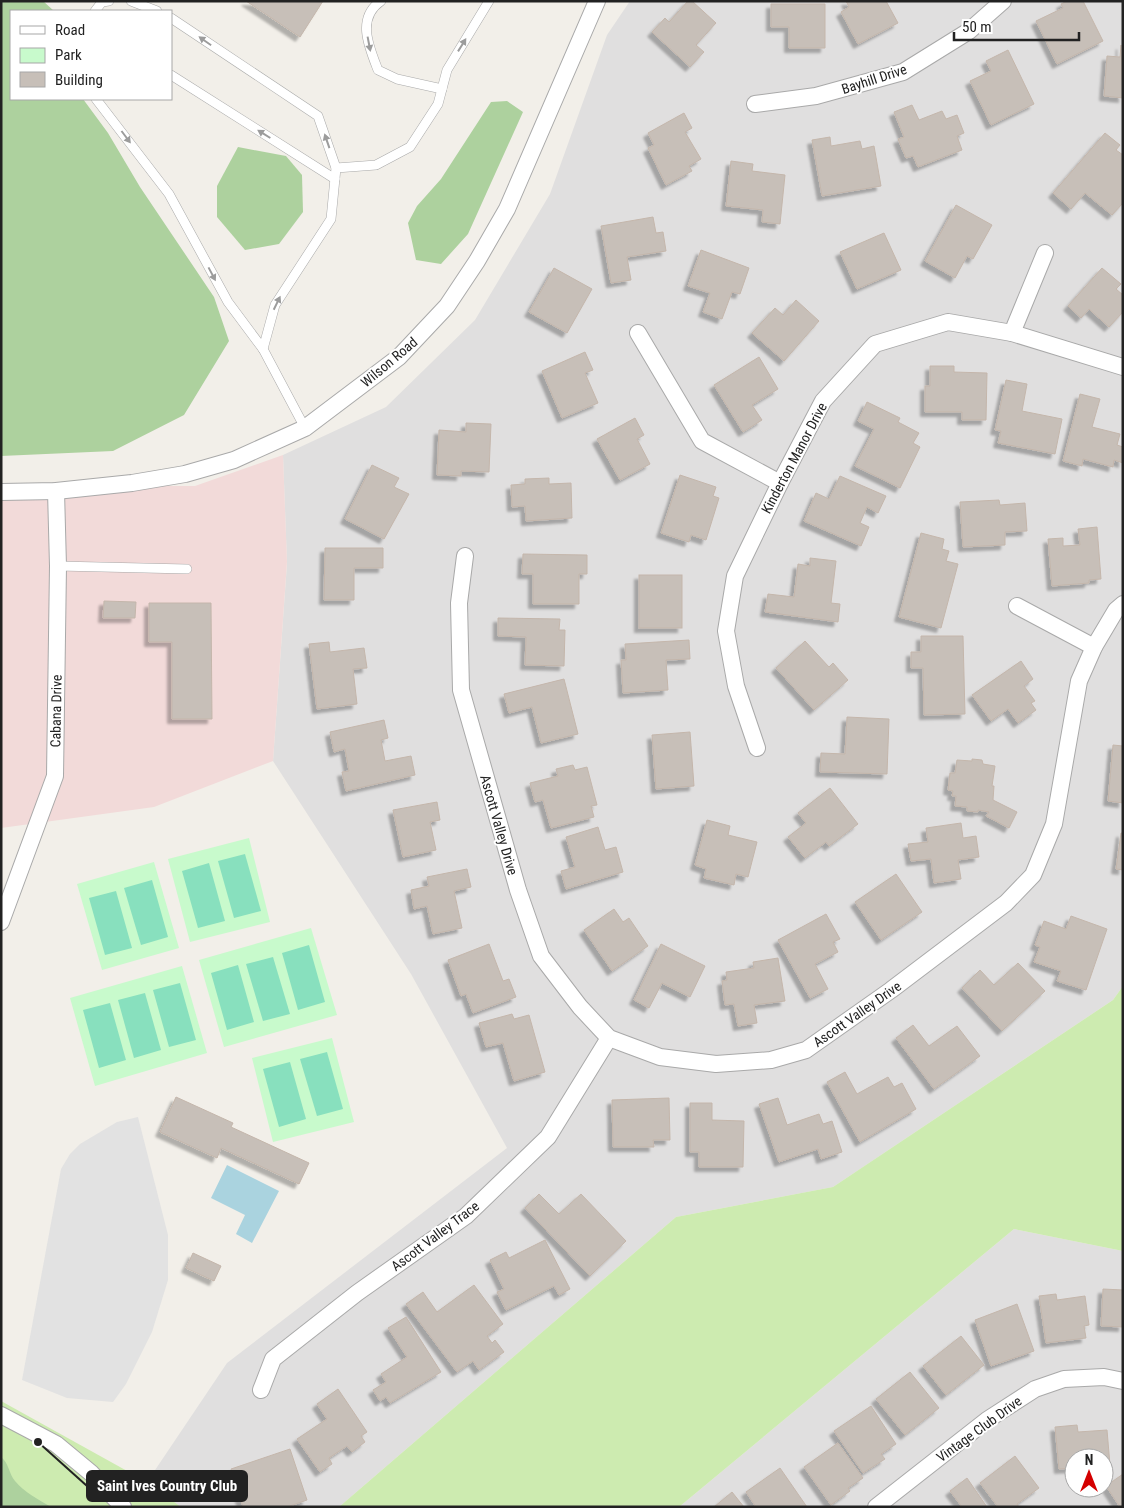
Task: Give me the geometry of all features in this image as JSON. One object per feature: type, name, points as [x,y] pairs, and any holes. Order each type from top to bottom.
[{"type":"street","name":"Wilson Road","points":[[1,492],[56,491],[185,474],[234,460],[305,428],[399,357],[447,306],[477,261],[507,209],[598,1]]},
{"type":"street","name":"Bayhill Drive","points":[[755,104],[816,96],[903,72],[968,31],[1003,1]]},
{"type":"street","points":[[1012,333],[1046,253]]},
{"type":"street","name":"Kinderton Manor Drive","points":[[758,748],[736,686],[726,631],[735,576],[780,483],[823,401],[875,344],[948,322],[1012,333],[1123,367]]},
{"type":"street","points":[[638,333],[702,441],[780,483]]},
{"type":"street","name":"Cabana Drive","points":[[1,922],[55,776],[58,566],[56,491]]},
{"type":"street","name":"Ascott Valley Drive","points":[[465,556],[459,604],[461,690],[518,890],[541,956],[580,1007],[609,1038],[660,1057],[716,1064],[745,1064],[771,1060],[806,1050],[891,990],[1006,903],[1033,875],[1054,824],[1079,681],[1094,647],[1116,610],[1123,604]]},
{"type":"street","points":[[1017,606],[1094,647]]},
{"type":"street","name":"Ascott Valley Trace","points":[[260,1390],[274,1359],[357,1293],[466,1216],[548,1137],[609,1038]]},
{"type":"street","name":"Vintage Club Drive","points":[[876,1507],[987,1420],[1035,1389],[1064,1379],[1104,1377],[1123,1381]]},
{"type":"street","points":[[1,1416],[56,1444],[91,1473],[123,1507]]},
{"type":"lane","points":[[96,10],[102,2],[109,1]]},
{"type":"lane","points":[[130,1],[154,10]]},
{"type":"lane","points":[[381,1],[371,8],[366,23],[369,47],[378,70],[397,79],[442,89]]},
{"type":"lane","points":[[336,168],[376,165],[410,147],[438,104],[447,70],[489,1]]},
{"type":"lane","points":[[172,19],[318,116],[336,168],[331,219],[275,305],[263,349]]},
{"type":"lane","points":[[172,76],[335,179]]},
{"type":"lane","points":[[97,100],[169,194],[228,302],[263,349],[305,428]]},
{"type":"lane","points":[[58,566],[187,569]]},
{"type":"shaded area","points":[[630,1],[1123,1],[1123,986],[1113,1000],[833,1187],[676,1217],[339,1507],[181,1507],[147,1482],[227,1363],[507,1148],[411,974],[273,761],[287,563],[283,455],[386,407],[475,320],[550,194],[607,35]]},
{"type":"shaded area","points":[[283,455],[287,562],[273,761],[154,807],[1,828],[1,498],[76,486],[195,486]]},
{"type":"shaded area","points":[[138,1117],[168,1235],[168,1280],[152,1332],[126,1384],[113,1402],[67,1398],[22,1380],[61,1169],[70,1154],[80,1144],[117,1122]]},
{"type":"shaded area","points":[[1014,1229],[1123,1251],[1123,1507],[679,1507]]},
{"type":"green space","points":[[1,1],[43,1],[53,10],[10,10],[10,100],[84,100],[108,133],[140,187],[214,297],[229,341],[184,415],[113,451],[1,456]]},
{"type":"green space","points":[[507,101],[523,112],[468,234],[441,264],[416,260],[408,223],[417,206],[441,179],[491,102]]},
{"type":"green space","points":[[238,147],[286,156],[302,175],[303,212],[279,244],[245,250],[217,217],[217,186]]},
{"type":"green space","points":[[249,838],[270,922],[190,942],[168,859]]},
{"type":"green space","points":[[245,854],[261,911],[234,918],[218,861]]},
{"type":"green space","points":[[154,862],[179,948],[102,970],[77,884]]},
{"type":"green space","points":[[209,863],[225,921],[198,928],[182,871]]},
{"type":"green space","points":[[152,880],[168,937],[141,945],[124,888]]},
{"type":"green space","points":[[116,891],[132,948],[105,955],[89,898]]},
{"type":"green space","points":[[311,928],[337,1015],[224,1047],[199,960]]},
{"type":"green space","points":[[309,945],[325,1002],[298,1010],[282,953]]},
{"type":"green space","points":[[273,957],[290,1014],[263,1021],[246,964]]},
{"type":"green space","points":[[238,965],[254,1022],[227,1030],[211,973]]},
{"type":"green space","points":[[182,966],[207,1053],[95,1086],[70,998]]},
{"type":"green space","points":[[180,983],[196,1040],[169,1047],[153,990]]},
{"type":"green space","points":[[1123,986],[1123,1251],[1014,1229],[679,1507],[339,1507],[676,1217],[833,1187],[1113,1000]]},
{"type":"green space","points":[[145,993],[161,1050],[134,1058],[118,1000]]},
{"type":"green space","points":[[110,1003],[126,1060],[99,1068],[83,1010]]},
{"type":"green space","points":[[332,1038],[354,1122],[273,1142],[252,1058]]},
{"type":"green space","points":[[327,1052],[343,1109],[317,1116],[300,1059]]},
{"type":"green space","points":[[290,1062],[306,1119],[279,1127],[263,1069]]},
{"type":"green space","points":[[1,1401],[147,1482],[181,1507],[1,1507]]},
{"type":"green space","points":[[1,1457],[6,1462],[13,1478],[19,1485],[51,1507],[1,1507]]},
{"type":"water","points":[[227,1165],[279,1191],[252,1243],[236,1234],[245,1215],[211,1198]]},
{"type":"building","points":[[246,1],[323,1],[300,37]]},
{"type":"building","points":[[688,1],[692,1],[716,23],[696,45],[704,52],[690,67],[652,32],[665,18],[669,22]]},
{"type":"building","points":[[846,1],[886,1],[898,23],[858,44],[841,12],[849,7]]},
{"type":"building","points":[[1067,1],[1083,1],[1103,41],[1057,64],[1036,21],[1063,8],[1061,4]]},
{"type":"building","points":[[771,4],[825,4],[825,48],[789,48],[789,27],[771,27]]},
{"type":"building","points":[[1121,45],[1123,98],[1104,96],[1107,56],[1120,57]]},
{"type":"building","points":[[1008,50],[1034,104],[991,125],[970,81],[991,71],[986,61]]},
{"type":"building","points":[[912,105],[919,120],[942,111],[946,119],[957,115],[964,133],[957,136],[962,150],[918,167],[913,156],[906,158],[898,139],[904,137],[894,112]]},
{"type":"building","points":[[684,113],[692,128],[685,132],[701,159],[689,166],[692,171],[666,185],[648,148],[654,145],[648,133]]},
{"type":"building","points":[[1105,133],[1120,145],[1116,150],[1123,155],[1123,203],[1112,215],[1085,193],[1071,209],[1053,193]]},
{"type":"building","points":[[830,137],[831,146],[860,141],[862,149],[874,146],[881,186],[822,196],[812,140]]},
{"type":"building","points":[[731,161],[753,164],[752,171],[785,175],[780,224],[762,222],[763,210],[726,206]]},
{"type":"building","points":[[956,205],[992,225],[973,259],[967,256],[955,278],[925,261]]},
{"type":"building","points":[[653,217],[656,233],[663,232],[666,251],[627,257],[631,280],[611,283],[601,226]]},
{"type":"building","points":[[884,233],[901,270],[857,289],[840,252]]},
{"type":"building","points":[[701,250],[749,268],[740,294],[732,292],[722,319],[703,312],[710,293],[688,286]]},
{"type":"building","points":[[554,268],[592,289],[567,333],[529,312]]},
{"type":"building","points":[[1102,268],[1121,284],[1116,289],[1123,295],[1123,312],[1109,327],[1089,309],[1081,318],[1068,306]]},
{"type":"building","points":[[796,300],[819,321],[784,361],[752,333],[775,308],[783,315]]},
{"type":"building","points":[[585,352],[593,370],[585,373],[598,403],[562,418],[542,371]]},
{"type":"building","points":[[759,357],[778,389],[752,405],[762,420],[743,432],[714,385]]},
{"type":"building","points":[[930,366],[954,366],[954,372],[987,373],[986,420],[962,420],[962,412],[925,412],[925,386],[930,386]]},
{"type":"building","points":[[1006,380],[1027,384],[1022,411],[1062,419],[1055,454],[998,443],[1001,431],[995,430]]},
{"type":"building","points":[[1080,394],[1100,399],[1092,427],[1120,434],[1117,445],[1123,447],[1123,463],[1114,460],[1113,467],[1083,459],[1082,466],[1063,461]]},
{"type":"building","points":[[867,402],[900,418],[898,422],[919,433],[913,443],[920,447],[900,488],[855,466],[874,429],[858,421]]},
{"type":"building","points":[[635,418],[644,435],[637,439],[650,464],[620,480],[597,439]]},
{"type":"building","points":[[466,423],[491,424],[489,472],[461,471],[461,476],[437,475],[439,430],[466,432]]},
{"type":"building","points":[[372,465],[399,478],[394,487],[409,494],[384,539],[345,519]]},
{"type":"building","points":[[680,475],[716,487],[713,496],[719,498],[706,540],[691,535],[689,542],[661,533]]},
{"type":"building","points":[[840,476],[886,496],[878,513],[867,507],[860,523],[869,527],[861,546],[804,521],[816,493],[829,499]]},
{"type":"building","points":[[549,478],[549,484],[571,483],[572,518],[526,521],[525,506],[512,507],[511,485],[525,484],[525,479]]},
{"type":"building","points":[[999,500],[1000,505],[1025,503],[1027,531],[1005,532],[1005,545],[963,547],[960,502]]},
{"type":"building","points":[[1097,527],[1101,579],[1089,580],[1089,583],[1052,586],[1048,539],[1063,538],[1063,546],[1080,545],[1078,529]]},
{"type":"building","points":[[921,533],[944,539],[942,549],[949,551],[946,561],[958,564],[941,628],[899,617]]},
{"type":"building","points":[[325,548],[383,548],[383,568],[354,568],[354,600],[324,600]]},
{"type":"building","points":[[523,554],[587,555],[587,574],[579,574],[579,604],[533,604],[533,574],[522,574]]},
{"type":"building","points":[[810,558],[836,561],[831,603],[840,604],[838,622],[765,612],[768,594],[794,597],[798,564],[810,566]]},
{"type":"building","points":[[639,575],[682,575],[682,628],[639,628]]},
{"type":"building","points":[[104,601],[136,602],[135,618],[103,618]]},
{"type":"building","points":[[149,603],[211,603],[212,719],[172,719],[172,642],[149,642]]},
{"type":"building","points":[[498,618],[560,619],[559,630],[565,630],[564,666],[525,665],[526,637],[498,636]]},
{"type":"building","points":[[921,636],[963,636],[965,714],[924,715],[923,668],[911,668],[911,652],[921,652]]},
{"type":"building","points":[[689,640],[690,659],[666,660],[668,690],[623,693],[621,660],[626,660],[625,644]]},
{"type":"building","points":[[805,641],[829,667],[833,663],[848,680],[814,710],[776,668]]},
{"type":"building","points":[[329,642],[330,652],[364,648],[367,668],[353,669],[357,704],[317,709],[309,644]]},
{"type":"building","points":[[1021,661],[1033,679],[1024,686],[1035,701],[1031,703],[1036,710],[1018,723],[1008,709],[991,721],[972,695]]},
{"type":"building","points":[[564,679],[578,734],[541,743],[532,707],[509,713],[504,694]]},
{"type":"building","points":[[847,717],[889,719],[887,774],[820,772],[821,753],[845,754]]},
{"type":"building","points":[[384,720],[388,738],[381,740],[385,761],[411,756],[415,775],[346,791],[342,772],[349,771],[345,749],[334,752],[330,732]]},
{"type":"building","points":[[690,732],[694,786],[656,789],[652,735]]},
{"type":"building","points":[[1113,745],[1123,746],[1123,803],[1108,801]]},
{"type":"building","points":[[972,759],[982,760],[983,764],[995,766],[992,786],[994,786],[993,800],[1017,812],[1009,828],[986,816],[989,812],[967,811],[967,807],[955,806],[956,796],[952,796],[953,791],[948,790],[950,773],[955,773],[957,760],[972,761]]},
{"type":"building","points":[[573,765],[575,770],[587,767],[597,805],[591,806],[594,817],[551,828],[543,800],[535,802],[530,783],[558,776],[556,769]]},
{"type":"building","points":[[830,788],[858,824],[829,846],[826,842],[805,858],[788,837],[806,823],[798,813]]},
{"type":"building","points":[[437,802],[440,820],[430,822],[436,850],[403,857],[393,810]]},
{"type":"building","points":[[707,820],[730,826],[728,835],[757,842],[748,877],[736,874],[734,885],[704,878],[706,869],[695,865]]},
{"type":"building","points":[[961,823],[963,838],[976,836],[979,857],[958,860],[961,879],[934,883],[931,859],[911,861],[908,844],[928,842],[926,828]]},
{"type":"building","points":[[598,827],[605,850],[616,847],[623,872],[566,889],[561,871],[575,867],[566,837]]},
{"type":"building","points":[[1121,833],[1123,833],[1123,870],[1116,869]]},
{"type":"building","points":[[467,869],[471,887],[454,891],[462,928],[433,934],[427,906],[414,909],[411,890],[429,886],[427,877]]},
{"type":"building","points":[[896,874],[922,912],[881,940],[855,902]]},
{"type":"building","points":[[614,909],[623,922],[629,918],[648,946],[612,971],[584,930]]},
{"type":"building","points":[[826,914],[840,939],[833,942],[838,952],[815,964],[828,989],[810,998],[778,940]]},
{"type":"building","points":[[1071,916],[1107,929],[1086,990],[1057,981],[1061,971],[1034,962],[1040,947],[1035,945],[1044,921],[1066,929]]},
{"type":"building","points":[[489,944],[503,981],[509,979],[516,997],[473,1013],[466,994],[461,996],[448,960]]},
{"type":"building","points":[[661,944],[705,966],[690,997],[662,983],[649,1008],[634,1000]]},
{"type":"building","points":[[778,958],[785,1001],[754,1005],[757,1023],[738,1026],[734,1004],[725,1005],[722,981],[727,980],[726,972],[754,968],[753,962]]},
{"type":"building","points":[[1018,963],[1045,991],[1002,1031],[962,988],[980,970],[994,985]]},
{"type":"building","points":[[512,1014],[514,1019],[529,1015],[545,1072],[514,1081],[503,1043],[486,1047],[479,1023]]},
{"type":"building","points":[[913,1025],[929,1046],[957,1026],[980,1056],[934,1089],[896,1038]]},
{"type":"building","points":[[845,1072],[857,1094],[888,1077],[894,1087],[902,1083],[916,1109],[860,1142],[827,1082]]},
{"type":"building","points":[[176,1097],[233,1123],[231,1127],[309,1163],[299,1184],[221,1148],[217,1158],[160,1132]]},
{"type":"building","points":[[669,1098],[670,1140],[653,1140],[654,1147],[613,1147],[612,1100]]},
{"type":"building","points":[[778,1098],[787,1125],[819,1114],[823,1124],[832,1121],[842,1152],[821,1159],[818,1149],[779,1162],[759,1104]]},
{"type":"building","points":[[690,1103],[712,1103],[712,1120],[744,1121],[743,1167],[699,1167],[699,1152],[690,1152]]},
{"type":"building","points":[[539,1194],[559,1214],[581,1194],[626,1241],[590,1276],[525,1208]]},
{"type":"building","points":[[545,1240],[570,1289],[559,1295],[554,1286],[506,1310],[497,1292],[504,1289],[490,1260],[506,1252],[509,1258]]},
{"type":"building","points":[[193,1253],[221,1266],[214,1281],[186,1268]]},
{"type":"building","points":[[474,1285],[503,1324],[487,1336],[492,1343],[495,1340],[504,1352],[479,1370],[473,1361],[457,1372],[406,1304],[423,1292],[437,1312]]},
{"type":"building","points":[[1103,1289],[1123,1290],[1123,1327],[1101,1326]]},
{"type":"building","points":[[1056,1294],[1057,1300],[1085,1296],[1089,1325],[1084,1326],[1086,1338],[1046,1343],[1039,1296]]},
{"type":"building","points":[[1017,1304],[1034,1351],[991,1366],[975,1320]]},
{"type":"building","points":[[406,1317],[441,1372],[390,1403],[386,1397],[380,1401],[373,1390],[386,1382],[381,1374],[407,1357],[388,1328]]},
{"type":"building","points":[[961,1336],[984,1365],[946,1395],[923,1366]]},
{"type":"building","points":[[910,1372],[939,1408],[905,1435],[876,1399]]},
{"type":"building","points":[[338,1389],[367,1432],[361,1436],[365,1442],[352,1452],[347,1446],[329,1458],[332,1464],[320,1472],[297,1439],[327,1419],[317,1404]]},
{"type":"building","points":[[871,1406],[896,1444],[881,1454],[885,1459],[863,1473],[834,1431]]},
{"type":"building","points":[[1077,1425],[1078,1432],[1107,1430],[1109,1448],[1064,1448],[1064,1469],[1059,1469],[1055,1427]]},
{"type":"building","points":[[838,1443],[863,1478],[848,1488],[850,1491],[831,1505],[804,1467]]},
{"type":"building","points":[[290,1449],[307,1500],[287,1507],[243,1507],[231,1469]]},
{"type":"building","points":[[1015,1456],[1039,1488],[1017,1504],[1019,1507],[998,1507],[980,1483]]},
{"type":"building","points":[[780,1468],[807,1507],[756,1507],[746,1492]]},
{"type":"building","points":[[1123,1474],[1123,1507],[1120,1507],[1114,1498],[1114,1480]]},
{"type":"building","points":[[967,1478],[987,1507],[962,1507],[950,1491]]},
{"type":"building","points":[[732,1492],[744,1507],[714,1507]]},
{"type":"place","name":"Saint Ives Country Club","points":[[38,1442]]}]
